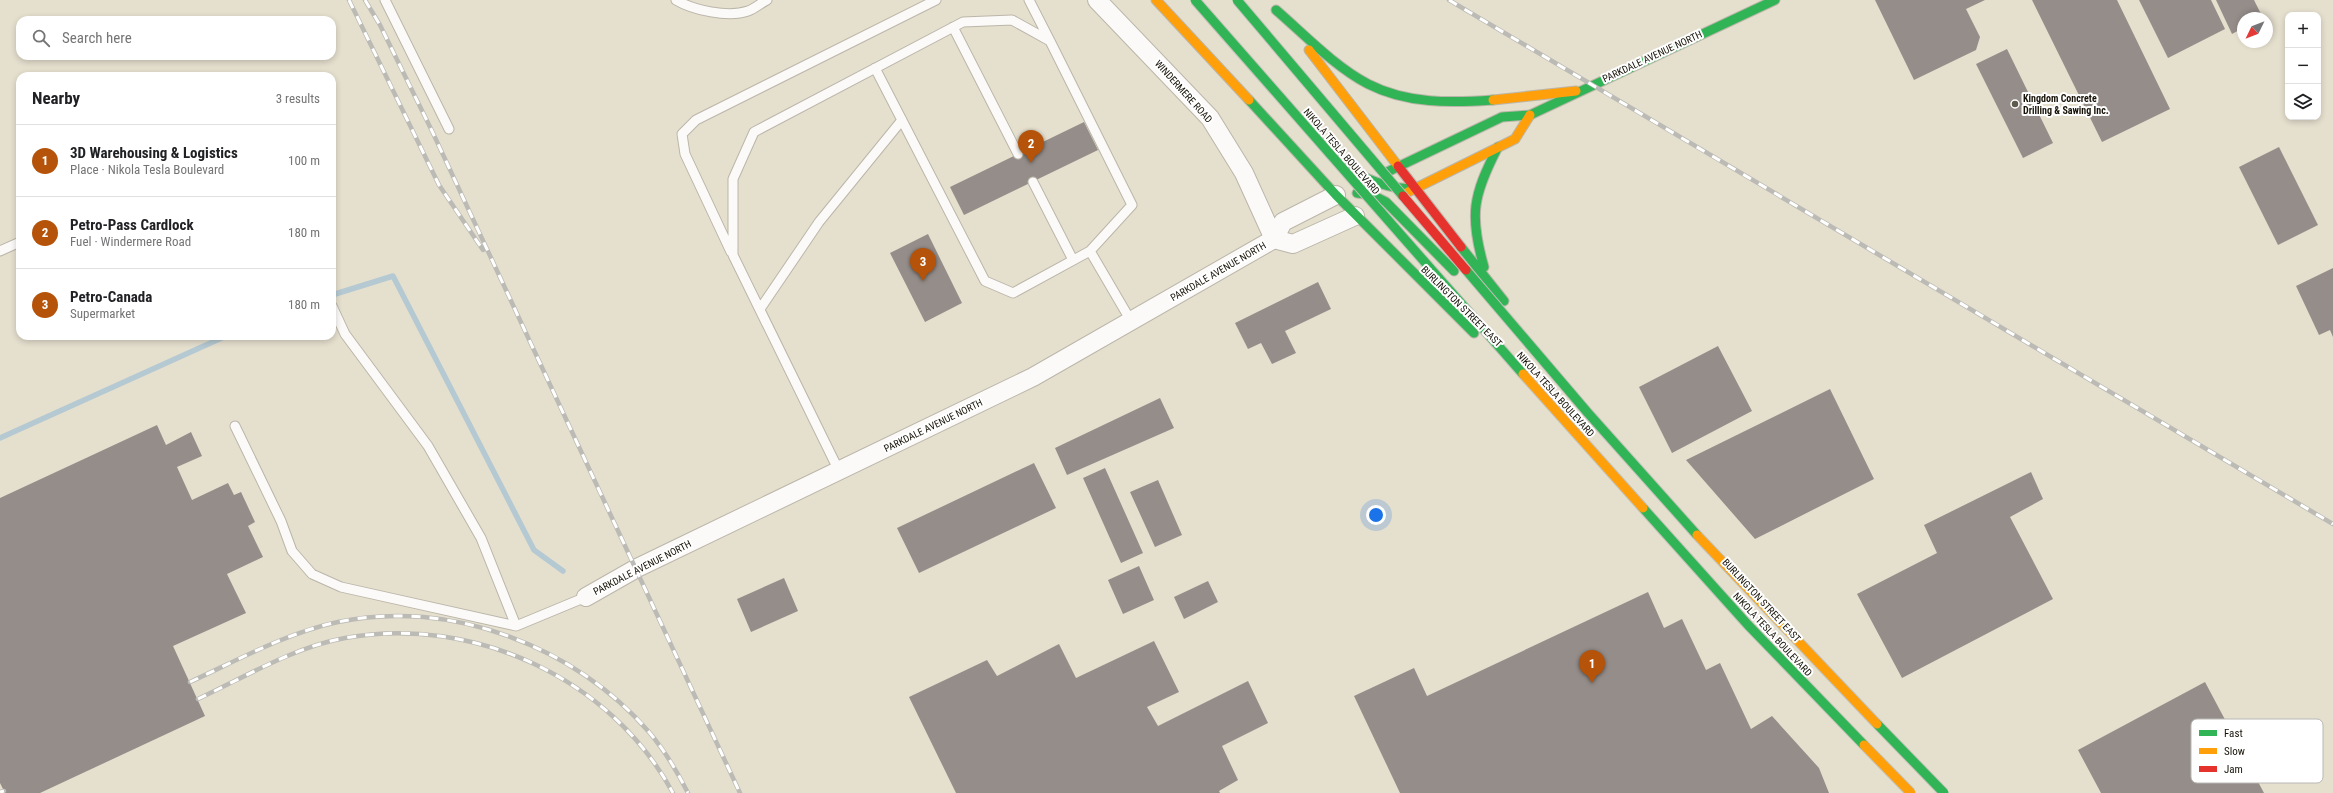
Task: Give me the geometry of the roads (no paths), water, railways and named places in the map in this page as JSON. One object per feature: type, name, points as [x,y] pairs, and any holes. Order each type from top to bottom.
[{"type":"main road","points":[[1156,0],[1243,92],[1278,117]]},
{"type":"main road","name":"NIKOLA TESLA BOULEVARD","points":[[1195,0],[1454,298],[1748,624],[1911,793]]},
{"type":"main road","name":"NIKOLA TESLA BOULEVARD","points":[[1237,0],[1485,294],[1640,472],[1765,608],[1944,793]]},
{"type":"main road","name":"PARKDALE AVENUE NORTH","points":[[1336,195],[1502,116],[1530,114],[1576,91],[1775,0]]},
{"type":"main road","name":"BURLINGTON STREET EAST","points":[[1576,91],[1499,100],[1442,101],[1405,98],[1369,84],[1324,52],[1274,8],[1331,77],[1415,189],[1549,359],[1578,418]]},
{"type":"main road","name":"BURLINGTON STREET EAST","points":[[1243,92],[1355,216],[1524,382],[1578,418],[1866,727]]},
{"type":"main road","name":"PARKDALE AVENUE NORTH","points":[[1355,216],[1415,189],[1515,139],[1530,114]]},
{"type":"main road","points":[[1295,130],[1328,156],[1367,181],[1402,190],[1415,189]]},
{"type":"main road","points":[[1488,280],[1475,241],[1472,220],[1475,196],[1481,177],[1498,147]]},
{"type":"main road","points":[[1336,195],[1357,193],[1372,195],[1386,202],[1483,300],[1549,359]]},
{"type":"street","name":"WINDERMERE ROAD","points":[[1097,0],[1210,118],[1244,172],[1274,239]]},
{"type":"street","name":"PARKDALE AVENUE NORTH","points":[[586,597],[637,568],[1033,377],[1274,239],[1283,222],[1336,195]]},
{"type":"street","name":"PARKDALE AVENUE NORTH","points":[[1274,239],[1293,244],[1355,216]]},
{"type":"lane","points":[[385,0],[449,129]]},
{"type":"lane","points":[[676,0],[689,8],[719,13],[747,11],[767,0]]},
{"type":"lane","points":[[839,471],[685,154],[682,134],[696,120],[936,0]]},
{"type":"lane","points":[[875,68],[985,281],[1013,293],[1090,251],[1132,205],[1029,0]]},
{"type":"lane","points":[[733,255],[733,179],[754,132],[963,22],[1012,20],[1050,41]]},
{"type":"lane","points":[[953,27],[1018,154]]},
{"type":"lane","points":[[760,309],[819,222],[902,120]]},
{"type":"lane","points":[[1032,182],[1073,260]]},
{"type":"lane","points":[[0,251],[16,244]]},
{"type":"lane","points":[[1090,251],[1131,321]]},
{"type":"lane","points":[[336,315],[345,334],[428,446],[481,538],[516,626]]},
{"type":"lane","points":[[235,426],[281,521],[292,551],[312,574],[340,587],[516,626],[586,597]]},
{"type":"waterway","points":[[336,294],[393,276],[534,550],[563,571]]},
{"type":"waterway","points":[[0,438],[217,340]]},
{"type":"railway","points":[[349,0],[439,185],[483,250]]},
{"type":"railway","points":[[365,0],[380,25],[432,131],[740,793]]},
{"type":"railway","points":[[1449,0],[2333,524]]},
{"type":"railway","points":[[190,682],[281,640],[338,622],[381,616],[424,617],[466,624],[508,636],[548,654],[585,676],[619,702],[649,732],[670,761],[688,793]]},
{"type":"railway","points":[[198,699],[288,655],[326,642],[345,638],[393,633],[442,636],[489,647],[534,664],[576,687],[614,717],[646,752],[673,793]]},
{"type":"railway","points":[[0,792],[4,791]]},
{"type":"place","name":"Kingdom Concrete Drilling & Sawing Inc.","points":[[2015,104]]},
{"type":"place","name":"Petro-Pass Cardlock","points":[[1031,163]]},
{"type":"place","name":"Petro-Canada","points":[[923,281]]},
{"type":"place","name":"3D Warehousing & Logistics","points":[[1592,683]]}]
